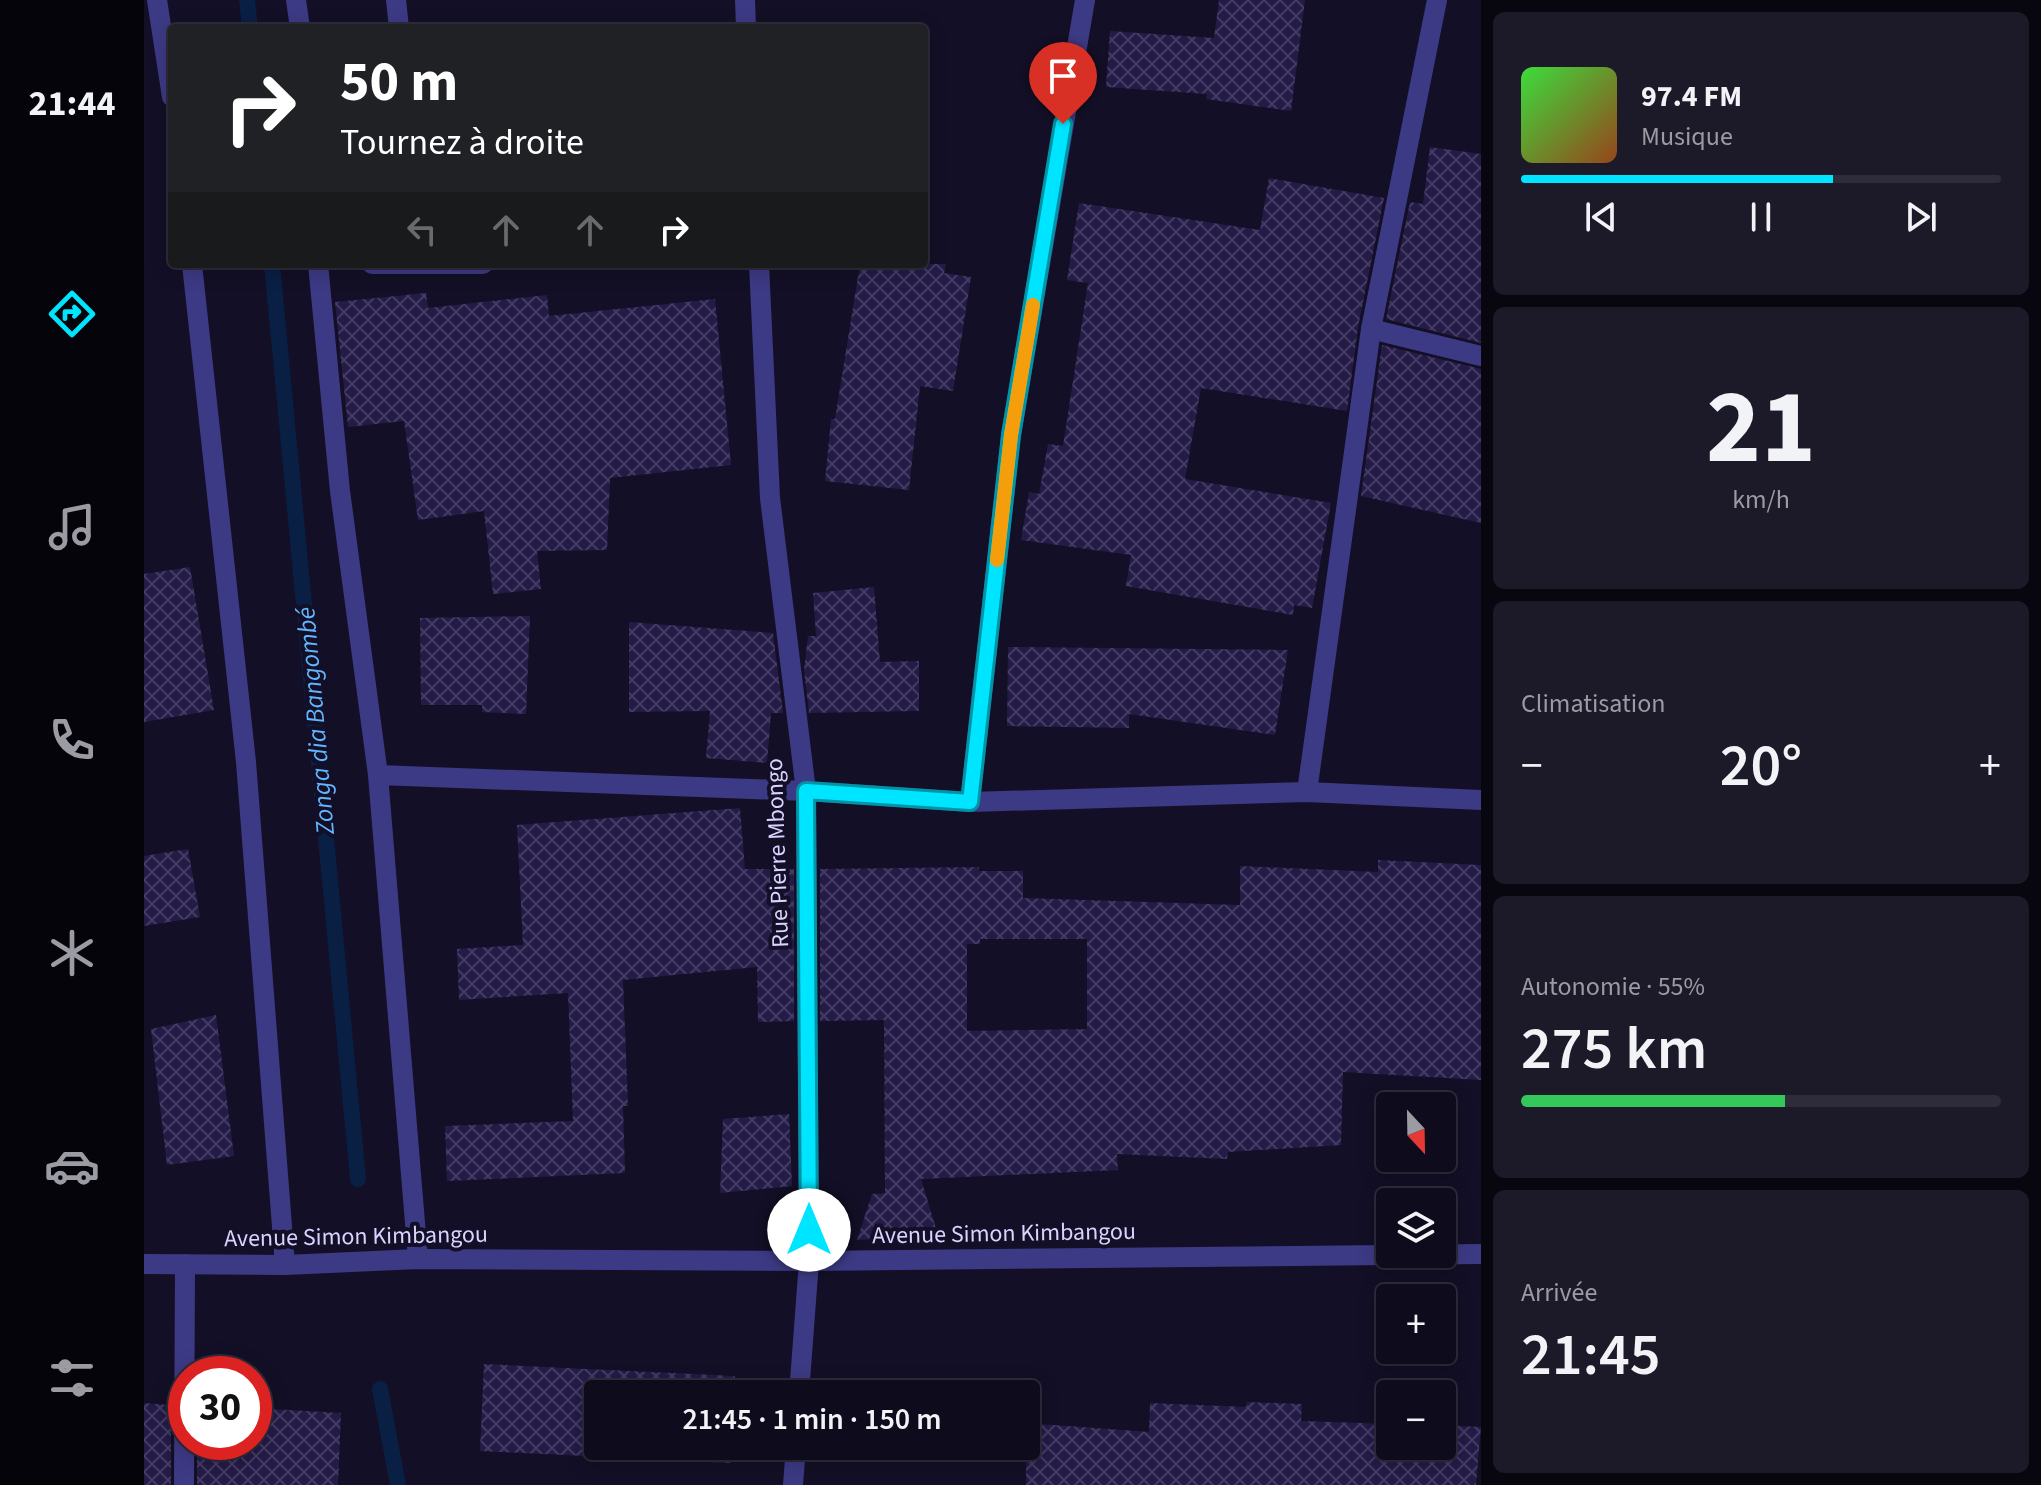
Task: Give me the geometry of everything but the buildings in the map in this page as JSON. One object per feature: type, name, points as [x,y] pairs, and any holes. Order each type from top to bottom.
[{"type":"street","points":[[157,0],[168,71]]},
{"type":"street","points":[[296,0],[299,24]]},
{"type":"street","points":[[396,0],[399,24]]},
{"type":"street","points":[[745,0],[746,24]]},
{"type":"street","points":[[970,802],[1011,435],[1085,0]]},
{"type":"street","points":[[1307,792],[1371,329],[1437,0]]},
{"type":"street","points":[[192,268],[246,762],[285,1265]]},
{"type":"street","points":[[318,268],[340,491],[378,775],[418,1259]]},
{"type":"street","name":"Rue Pierre Mbongo","points":[[759,268],[770,498],[806,791],[809,1261],[800,1380]]},
{"type":"street","points":[[1371,329],[1481,356]]},
{"type":"street","points":[[378,775],[806,791],[970,802],[1307,792],[1481,800]]},
{"type":"street","name":"Avenue Simon Kimbangou","points":[[144,1264],[285,1265],[418,1259],[809,1261],[1481,1254]]},
{"type":"street","points":[[184,1485],[185,1264]]},
{"type":"street","points":[[793,1485],[795,1460]]},
{"type":"waterway","name":"Zonga dia Bangombé","points":[[247,0],[250,24]]},
{"type":"waterway","name":"Zonga dia Bangombé","points":[[272,268],[358,1179]]},
{"type":"waterway","name":"Zonga dia Bangombé","points":[[380,1389],[398,1485]]},
{"type":"slow traffic","points":[[997,560],[1011,435],[1033,305]]},
{"type":"route","points":[[809,1230],[806,791],[970,802],[1011,435],[1063,124]]}]
